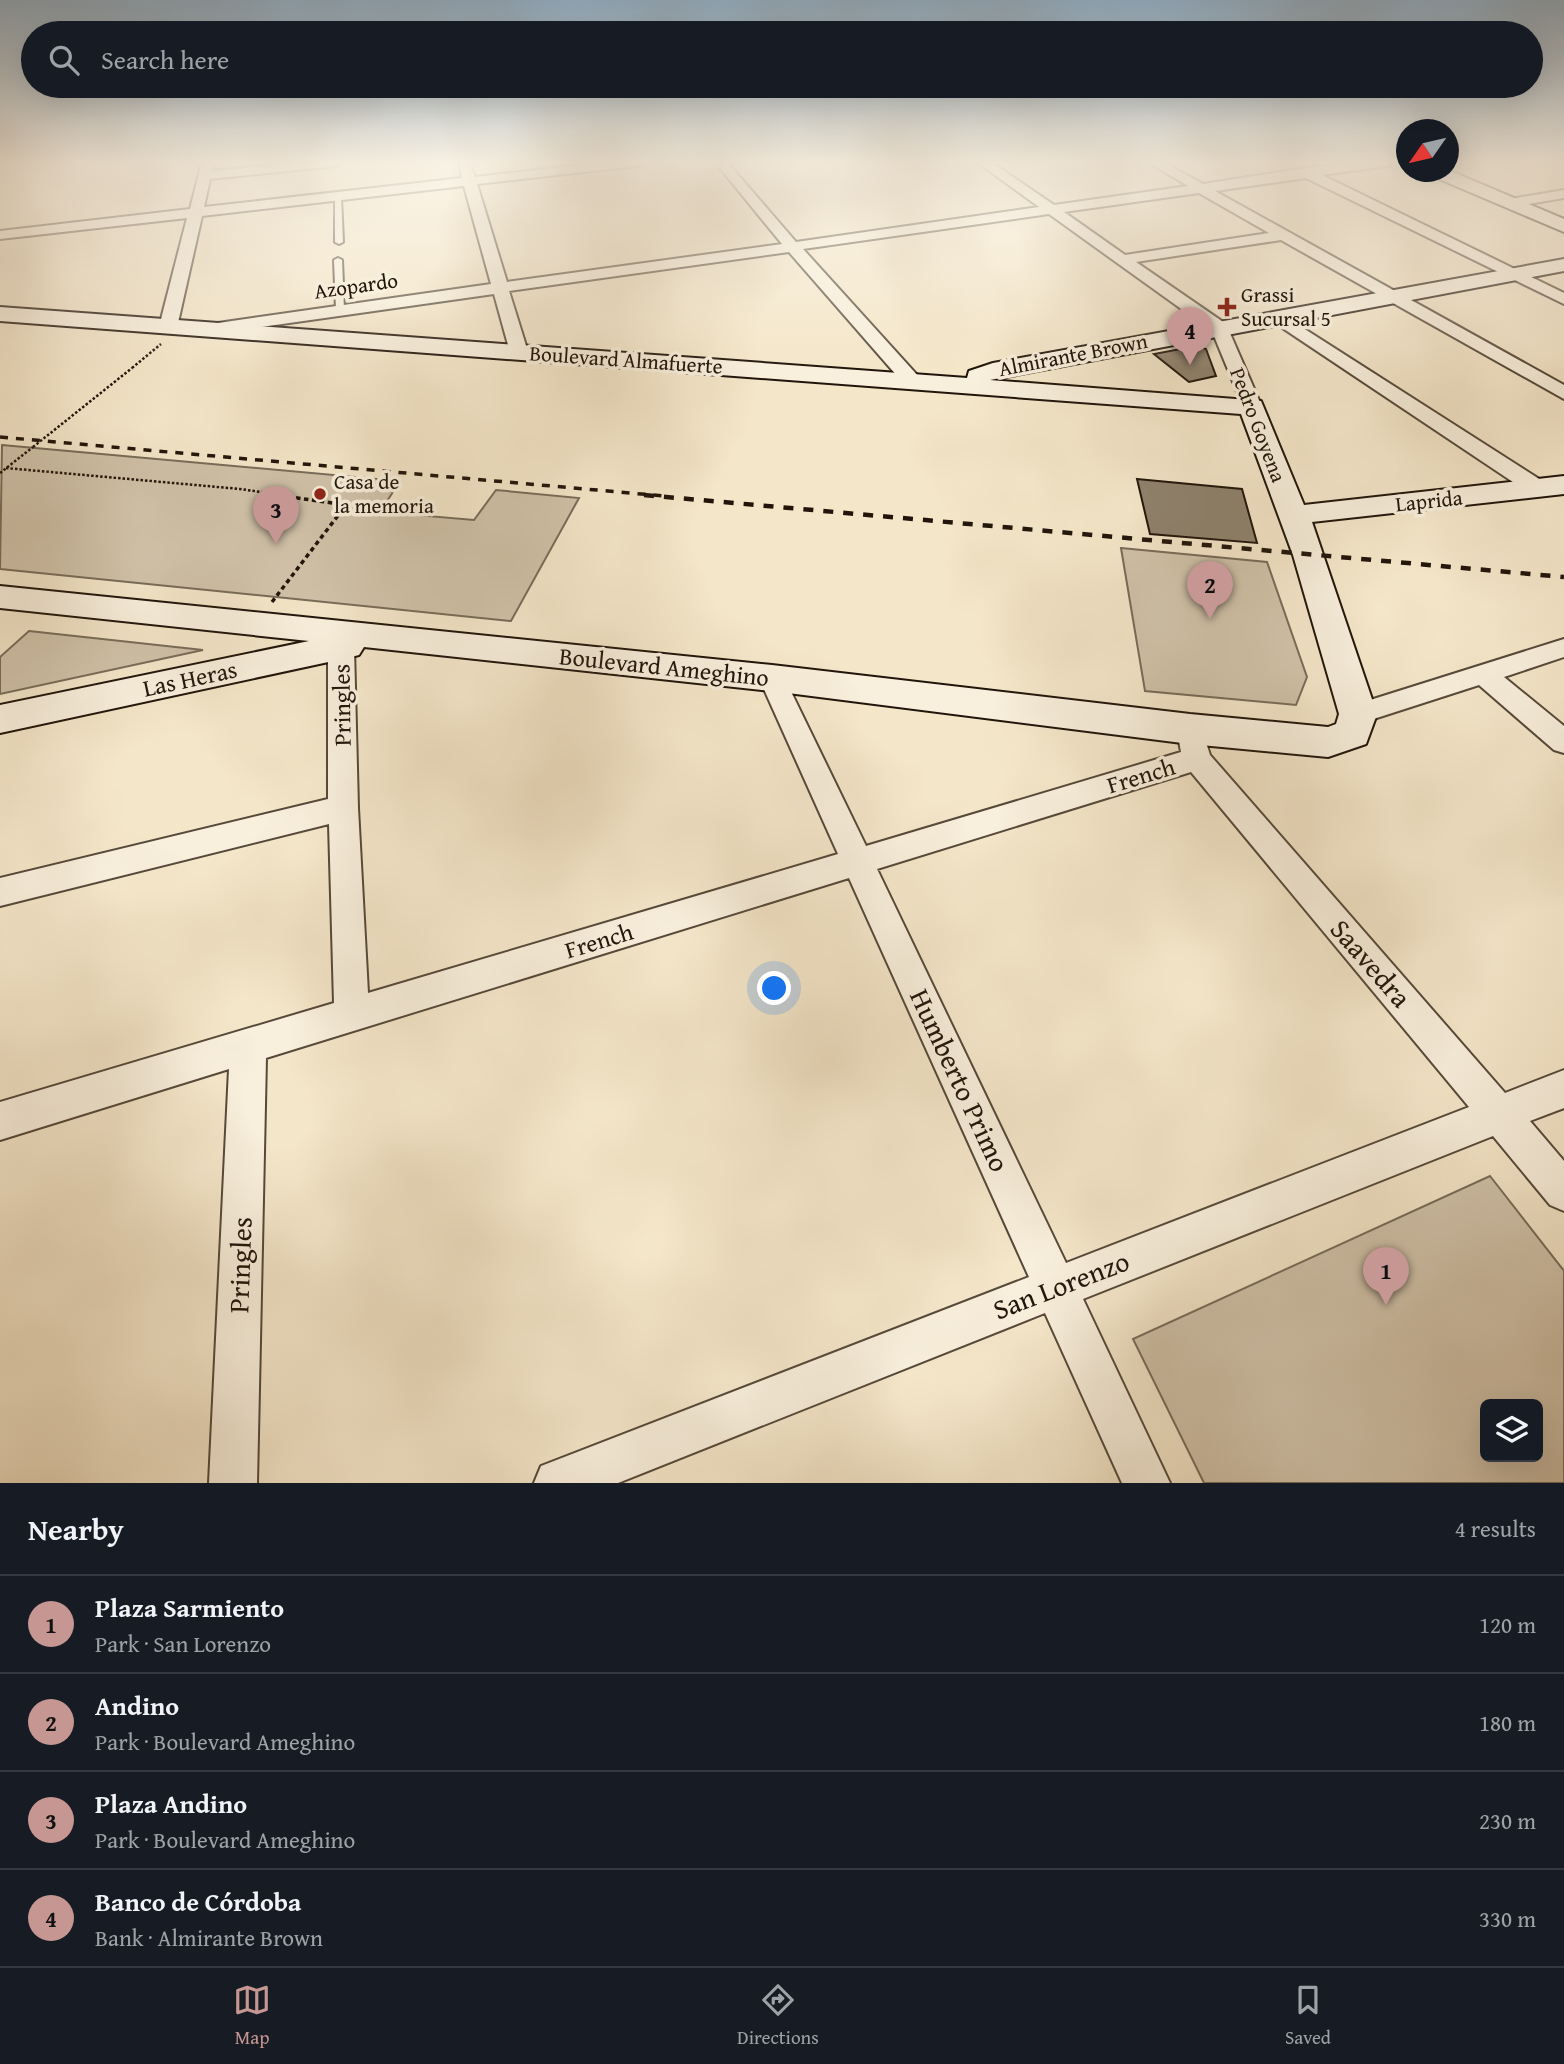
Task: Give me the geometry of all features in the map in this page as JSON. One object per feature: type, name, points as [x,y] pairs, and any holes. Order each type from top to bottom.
[{"type":"main road","name":"Almirante Brown","points":[[956,385],[993,370],[1564,265]]},
{"type":"main road","name":"Boulevard Almafuerte","points":[[0,314],[1252,407]]},
{"type":"main road","name":"Pedro Goyena","points":[[1252,407],[1309,555],[1358,714]]},
{"type":"main road","name":"Laprida","points":[[1293,515],[1552,487]]},
{"type":"main road","name":"Boulevard Ameghino","points":[[0,597],[772,678],[1194,744],[1328,742],[1352,734],[1358,714]]},
{"type":"main road","name":"Las Heras","points":[[0,719],[380,638]]},
{"type":"street","points":[[0,234],[25,231]]},
{"type":"street","points":[[167,327],[190,231]]},
{"type":"street","points":[[483,231],[519,352]]},
{"type":"street","points":[[780,231],[912,381]]},
{"type":"street","name":"Azopardo","points":[[204,330],[890,231]]},
{"type":"street","points":[[1080,231],[1220,328]]},
{"type":"street","points":[[1277,231],[1564,393]]},
{"type":"street","points":[[1425,231],[1564,299]]},
{"type":"street","points":[[1121,260],[1284,235]]},
{"type":"street","points":[[1278,317],[1552,487]]},
{"type":"street","name":"Pedro Goyena","points":[[1220,328],[1252,407]]},
{"type":"street","name":"Pringles","points":[[341,647],[343,808],[352,1015]]},
{"type":"street","points":[[1358,714],[1564,648]]},
{"type":"street","points":[[1484,675],[1564,742]]},
{"type":"street","name":"Humberto Primo","points":[[772,678],[1146,1483]]},
{"type":"street","name":"French","points":[[0,1121],[860,863],[1194,744]]},
{"type":"street","name":"Saavedra","points":[[1194,744],[1564,1191]]},
{"type":"street","points":[[0,892],[343,808]]},
{"type":"street","name":"Pringles","points":[[233,1483],[248,1047]]},
{"type":"street","name":"San Lorenzo","points":[[558,1483],[1564,1089]]},
{"type":"lane","points":[[339,231],[339,242]]},
{"type":"lane","points":[[338,260],[340,310]]},
{"type":"path","points":[[0,473],[150,353]]},
{"type":"path","points":[[6,468],[240,489],[346,505],[267,608]]},
{"type":"shaded area","points":[[2,445],[400,481],[380,512],[474,520],[496,490],[579,498],[511,621],[0,569]]},
{"type":"shaded area","points":[[1121,548],[1267,562],[1307,677],[1296,705],[1145,691]]},
{"type":"shaded area","points":[[29,631],[203,650],[0,694],[0,657]]},
{"type":"shaded area","points":[[1490,1176],[1564,1271],[1564,1483],[1204,1483],[1133,1339]]},
{"type":"building","points":[[1196,346],[1206,349],[1216,376],[1189,382],[1154,354]]},
{"type":"building","points":[[1137,479],[1242,489],[1257,543],[1150,534]]},
{"type":"railway","points":[[0,437],[664,496]]},
{"type":"railway","points":[[644,495],[1564,577]]},
{"type":"place","name":"Grassi Sucursal 5","points":[[1227,307]]},
{"type":"place","name":"Banco de Córdoba","points":[[1190,365]]},
{"type":"place","name":"Casa de la memoria","points":[[320,494]]},
{"type":"place","name":"Plaza Andino","points":[[276,544]]},
{"type":"place","name":"Andino","points":[[1210,619]]},
{"type":"place","name":"Plaza Sarmiento","points":[[1386,1305]]}]
